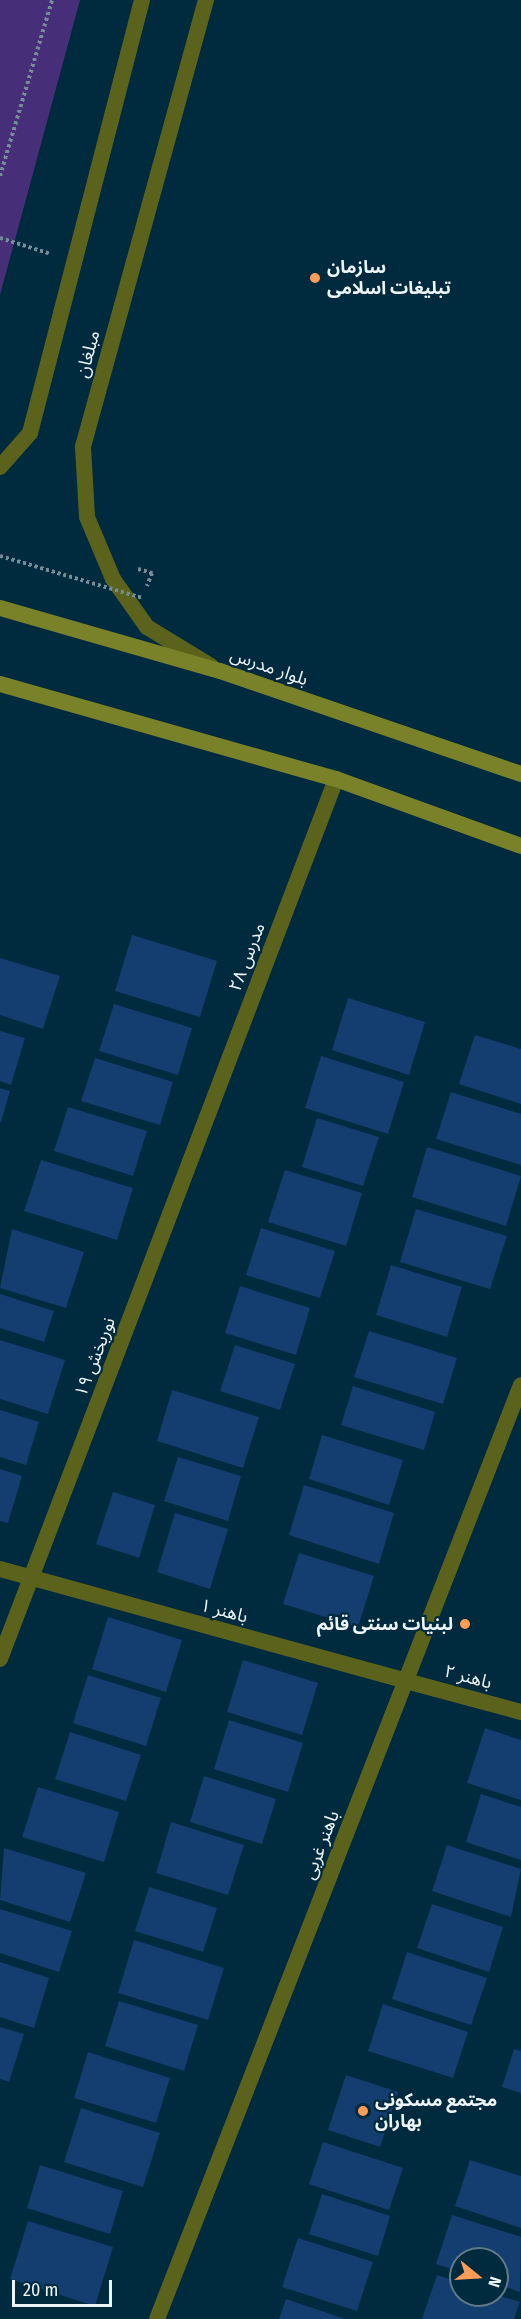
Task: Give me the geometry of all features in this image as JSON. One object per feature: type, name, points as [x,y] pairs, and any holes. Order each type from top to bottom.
[{"type":"main road","name":"بلوار مدرس","points":[[0,608],[220,671],[521,774]]},
{"type":"main road","points":[[0,684],[336,778],[521,846]]},
{"type":"street","name":"مبلغان","points":[[0,467],[30,433],[142,0]]},
{"type":"street","name":"مبلغان","points":[[206,0],[83,447],[87,517],[113,579],[147,627],[220,671]]},
{"type":"street","name":"مدرس ۲۸","points":[[195,1150],[336,778]]},
{"type":"street","name":"نوربخش ۱۹","points":[[0,1659],[33,1578],[195,1150]]},
{"type":"street","name":"باهنر غربی","points":[[157,2319],[521,1385]]},
{"type":"street","name":"باهنر ۱","points":[[0,1569],[406,1681]]},
{"type":"street","name":"باهنر ۲","points":[[406,1681],[521,1712]]},
{"type":"path","points":[[0,176],[52,0]]},
{"type":"path","points":[[0,238],[75,261]]},
{"type":"path","points":[[0,556],[143,598]]},
{"type":"shaded area","points":[[0,0],[80,0],[0,295]]},
{"type":"building","points":[[132,935],[217,961],[200,1017],[115,991]]},
{"type":"building","points":[[0,958],[60,976],[43,1029],[0,1015]]},
{"type":"building","points":[[348,998],[425,1022],[409,1075],[332,1050]]},
{"type":"building","points":[[114,1004],[192,1028],[178,1075],[99,1051]]},
{"type":"building","points":[[0,1031],[25,1038],[11,1085],[0,1081]]},
{"type":"building","points":[[475,1035],[521,1049],[521,1104],[459,1084]]},
{"type":"building","points":[[321,1056],[404,1082],[388,1134],[305,1108]]},
{"type":"building","points":[[95,1058],[173,1082],[160,1125],[81,1101]]},
{"type":"building","points":[[0,1088],[10,1091],[1,1122],[0,1122]]},
{"type":"building","points":[[451,1092],[521,1114],[521,1165],[436,1139]]},
{"type":"building","points":[[68,1107],[147,1131],[133,1176],[54,1151]]},
{"type":"building","points":[[317,1118],[379,1137],[363,1186],[302,1167]]},
{"type":"building","points":[[427,1147],[521,1176],[506,1226],[412,1197]]},
{"type":"building","points":[[41,1160],[133,1188],[117,1240],[24,1211]]},
{"type":"building","points":[[285,1170],[362,1193],[346,1246],[268,1222]]},
{"type":"building","points":[[416,1209],[507,1236],[490,1289],[400,1262]]},
{"type":"building","points":[[261,1228],[335,1251],[320,1298],[246,1275]]},
{"type":"building","points":[[12,1229],[84,1252],[66,1308],[0,1288]]},
{"type":"building","points":[[391,1265],[462,1287],[447,1337],[376,1315]]},
{"type":"building","points":[[240,1286],[310,1308],[296,1355],[225,1333]]},
{"type":"building","points":[[0,1294],[54,1311],[44,1342],[0,1328]]},
{"type":"building","points":[[369,1331],[457,1358],[443,1404],[354,1377]]},
{"type":"building","points":[[0,1340],[65,1360],[48,1414],[0,1399]]},
{"type":"building","points":[[235,1345],[295,1364],[280,1410],[220,1391]]},
{"type":"building","points":[[353,1386],[435,1412],[424,1450],[341,1425]]},
{"type":"building","points":[[172,1390],[259,1417],[243,1468],[157,1441]]},
{"type":"building","points":[[0,1410],[39,1422],[26,1465],[0,1457]]},
{"type":"building","points":[[322,1435],[403,1460],[389,1505],[309,1479]]},
{"type":"building","points":[[178,1457],[241,1476],[228,1521],[164,1501]]},
{"type":"building","points":[[0,1469],[22,1476],[8,1523],[0,1521]]},
{"type":"building","points":[[304,1485],[394,1513],[379,1564],[289,1535]]},
{"type":"building","points":[[113,1492],[155,1505],[139,1558],[96,1544]]},
{"type":"building","points":[[175,1513],[228,1529],[210,1589],[157,1572]]},
{"type":"building","points":[[299,1553],[374,1576],[358,1627],[283,1604]]},
{"type":"building","points":[[108,1617],[182,1640],[166,1692],[92,1669]]},
{"type":"building","points":[[243,1660],[318,1683],[302,1735],[227,1712]]},
{"type":"building","points":[[88,1675],[161,1698],[146,1746],[73,1723]]},
{"type":"building","points":[[229,1720],[303,1743],[288,1792],[214,1769]]},
{"type":"building","points":[[485,1728],[521,1740],[521,1800],[467,1783]]},
{"type":"building","points":[[70,1732],[141,1755],[126,1801],[55,1779]]},
{"type":"building","points":[[204,1776],[276,1799],[262,1844],[190,1822]]},
{"type":"building","points":[[38,1787],[119,1812],[104,1862],[22,1837]]},
{"type":"building","points":[[481,1794],[521,1807],[521,1860],[466,1842]]},
{"type":"building","points":[[171,1822],[244,1845],[228,1895],[156,1873]]},
{"type":"building","points":[[447,1845],[521,1869],[511,1917],[432,1891]]},
{"type":"building","points":[[4,1848],[86,1873],[70,1922],[0,1900]]},
{"type":"building","points":[[149,1887],[217,1908],[203,1952],[135,1931]]},
{"type":"building","points":[[432,1904],[503,1927],[489,1972],[417,1948]]},
{"type":"building","points":[[0,1909],[72,1931],[59,1972],[0,1953]]},
{"type":"building","points":[[134,1940],[224,1968],[208,2020],[118,1993]]},
{"type":"building","points":[[407,1952],[487,1978],[471,2025],[392,1999]]},
{"type":"building","points":[[0,1962],[49,1978],[34,2028],[0,2017]]},
{"type":"building","points":[[119,2001],[198,2025],[184,2071],[105,2046]]},
{"type":"building","points":[[383,2004],[468,2032],[453,2078],[368,2051]]},
{"type":"building","points":[[0,2027],[24,2034],[9,2082],[0,2079]]},
{"type":"building","points":[[514,2049],[521,2051],[521,2093],[502,2087]]},
{"type":"building","points":[[88,2052],[170,2078],[156,2123],[74,2098]]},
{"type":"building","name":"مجتمع مسکونی بهاران","points":[[346,2075],[398,2092],[380,2147],[328,2130]]},
{"type":"building","points":[[81,2108],[160,2133],[143,2187],[64,2162]]},
{"type":"building","points":[[323,2142],[403,2168],[389,2210],[309,2184]]},
{"type":"building","points":[[470,2160],[521,2176],[521,2228],[455,2206]]},
{"type":"building","points":[[40,2165],[123,2191],[110,2234],[27,2208]]},
{"type":"building","points":[[322,2194],[390,2216],[378,2256],[309,2234]]},
{"type":"building","points":[[452,2215],[521,2237],[520,2292],[509,2288],[509,2247],[449,2247],[449,2268],[436,2264]]},
{"type":"building","points":[[28,2221],[113,2247],[95,2306],[10,2279]]},
{"type":"building","points":[[298,2238],[373,2262],[357,2311],[282,2287]]},
{"type":"building","points":[[437,2275],[449,2279],[449,2307],[509,2307],[509,2299],[520,2302],[514,2319],[422,2319]]},
{"type":"building","points":[[286,2299],[345,2319],[279,2319]]},
{"type":"place","name":"سازمان تبلیغات اسلامی","points":[[315,278]]},
{"type":"place","name":"لبنیات سنتی قائم","points":[[465,1624]]},
{"type":"place","name":"مجتمع مسکونی بهاران","points":[[363,2111]]}]
